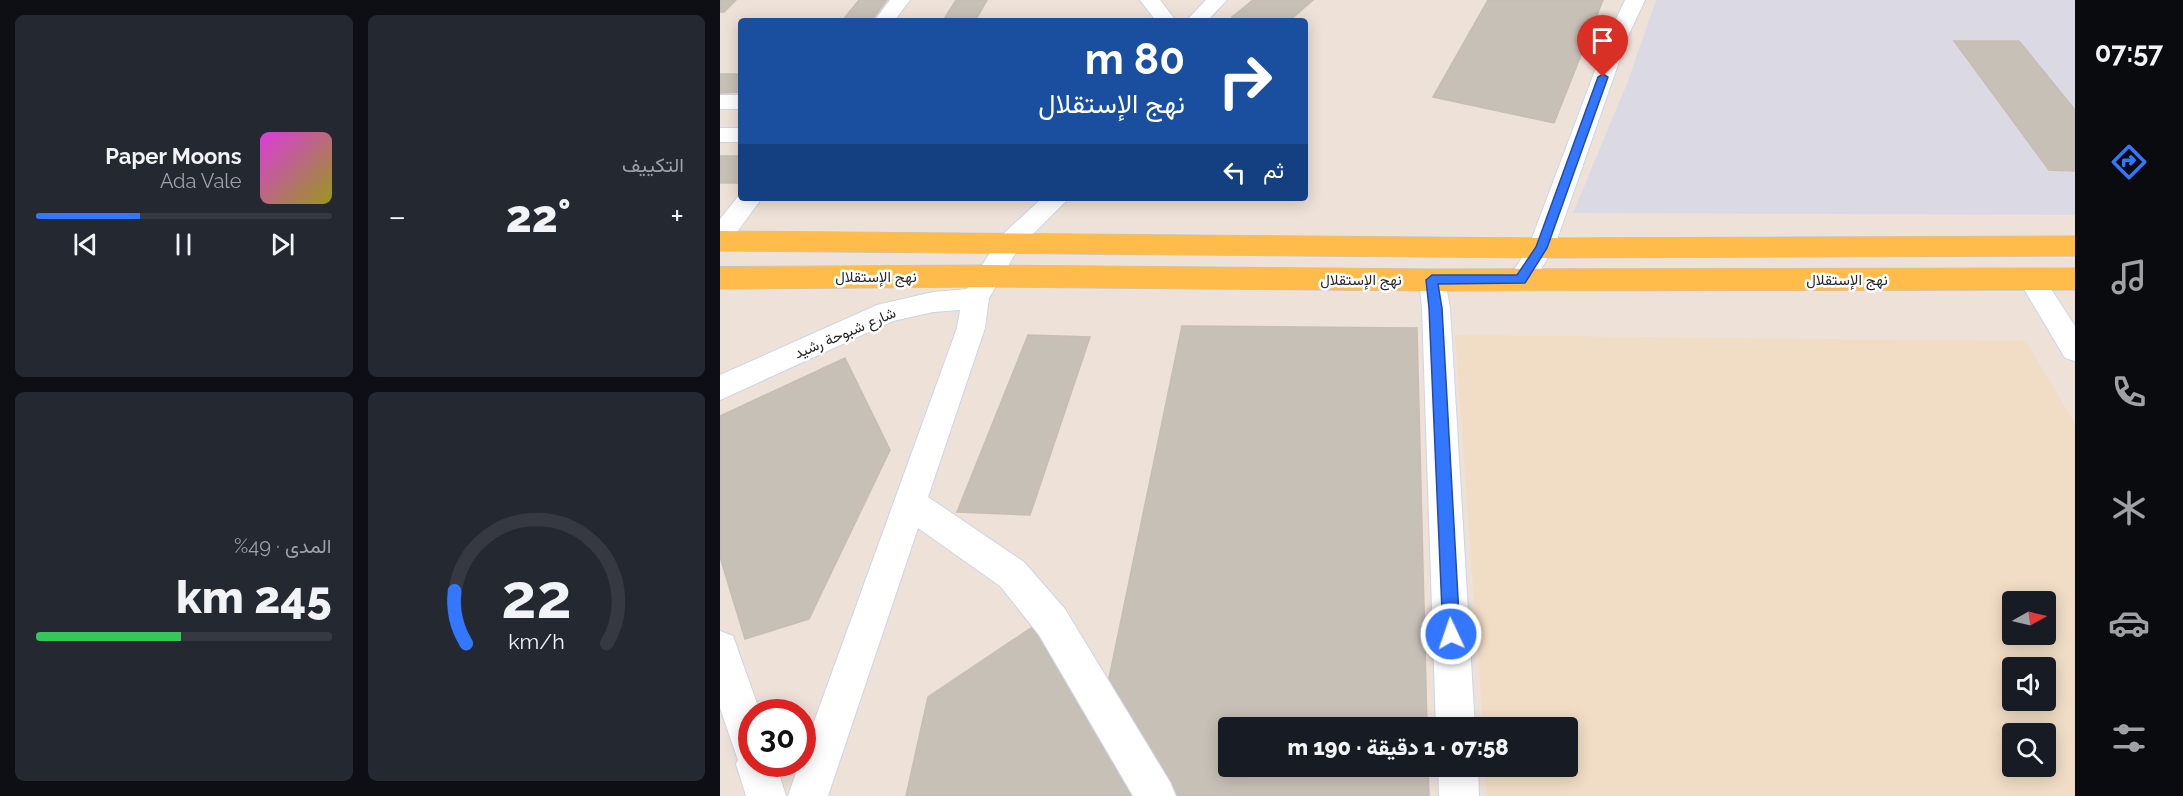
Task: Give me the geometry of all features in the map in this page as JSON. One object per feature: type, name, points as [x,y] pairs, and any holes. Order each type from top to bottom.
[{"type":"main road","points":[[720,239],[1541,248],[2075,246]]},
{"type":"main road","name":"نهج الإستقلال","points":[[720,278],[981,287],[1090,279],[2075,279]]},
{"type":"street","points":[[886,18],[900,0]]},
{"type":"street","points":[[1150,0],[1164,18]]},
{"type":"street","points":[[1199,18],[1217,0]]},
{"type":"street","points":[[1521,280],[1541,248],[1618,36],[1635,0]]},
{"type":"street","points":[[720,102],[738,102]]},
{"type":"street","points":[[720,135],[738,135]]},
{"type":"street","points":[[720,239],[748,201]]},
{"type":"street","points":[[808,796],[971,328],[981,287],[1009,243],[1054,201]]},
{"type":"street","points":[[2031,279],[2075,350]]},
{"type":"street","points":[[1432,280],[1436,308],[1455,717]]},
{"type":"street","name":"شارع شبوحة رشيد","points":[[720,388],[887,312],[933,302],[981,287]]},
{"type":"street","points":[[910,504],[1012,574],[1053,622],[1156,796]]},
{"type":"street","points":[[720,649],[738,704]]},
{"type":"street","points":[[760,777],[766,796]]},
{"type":"street","points":[[1458,777],[1459,796]]},
{"type":"shaded area","points":[[1656,0],[2075,0],[2075,215],[1573,213],[1628,81]]},
{"type":"shaded area","points":[[1455,335],[2026,341],[2075,424],[2075,796],[1487,796],[1486,777],[1578,777],[1578,717],[1482,717]]},
{"type":"building","points":[[720,0],[736,0],[724,12],[720,12]]},
{"type":"building","points":[[859,0],[887,0],[873,18],[844,18]]},
{"type":"building","points":[[956,0],[987,0],[977,18],[945,18]]},
{"type":"building","points":[[1253,0],[1313,0],[1292,18],[1232,17]]},
{"type":"building","points":[[1488,0],[1603,0],[1554,123],[1433,97]]},
{"type":"building","points":[[1954,41],[2019,41],[2075,110],[2075,171],[2049,170]]},
{"type":"building","points":[[720,74],[738,74],[738,92],[720,93]]},
{"type":"building","points":[[720,156],[738,156],[738,183],[720,183]]},
{"type":"building","points":[[1182,326],[1417,328],[1427,717],[1218,717],[1218,777],[1428,777],[1429,796],[1174,796],[1108,683]]},
{"type":"building","points":[[1028,335],[1090,337],[1030,515],[957,512]]},
{"type":"building","points":[[845,358],[890,450],[809,619],[745,639],[720,557],[720,416]]},
{"type":"building","points":[[1037,624],[1137,796],[906,796],[928,697]]},
{"type":"route","points":[[1451,634],[1436,308],[1432,280],[1521,280],[1541,248],[1603,77]]}]
